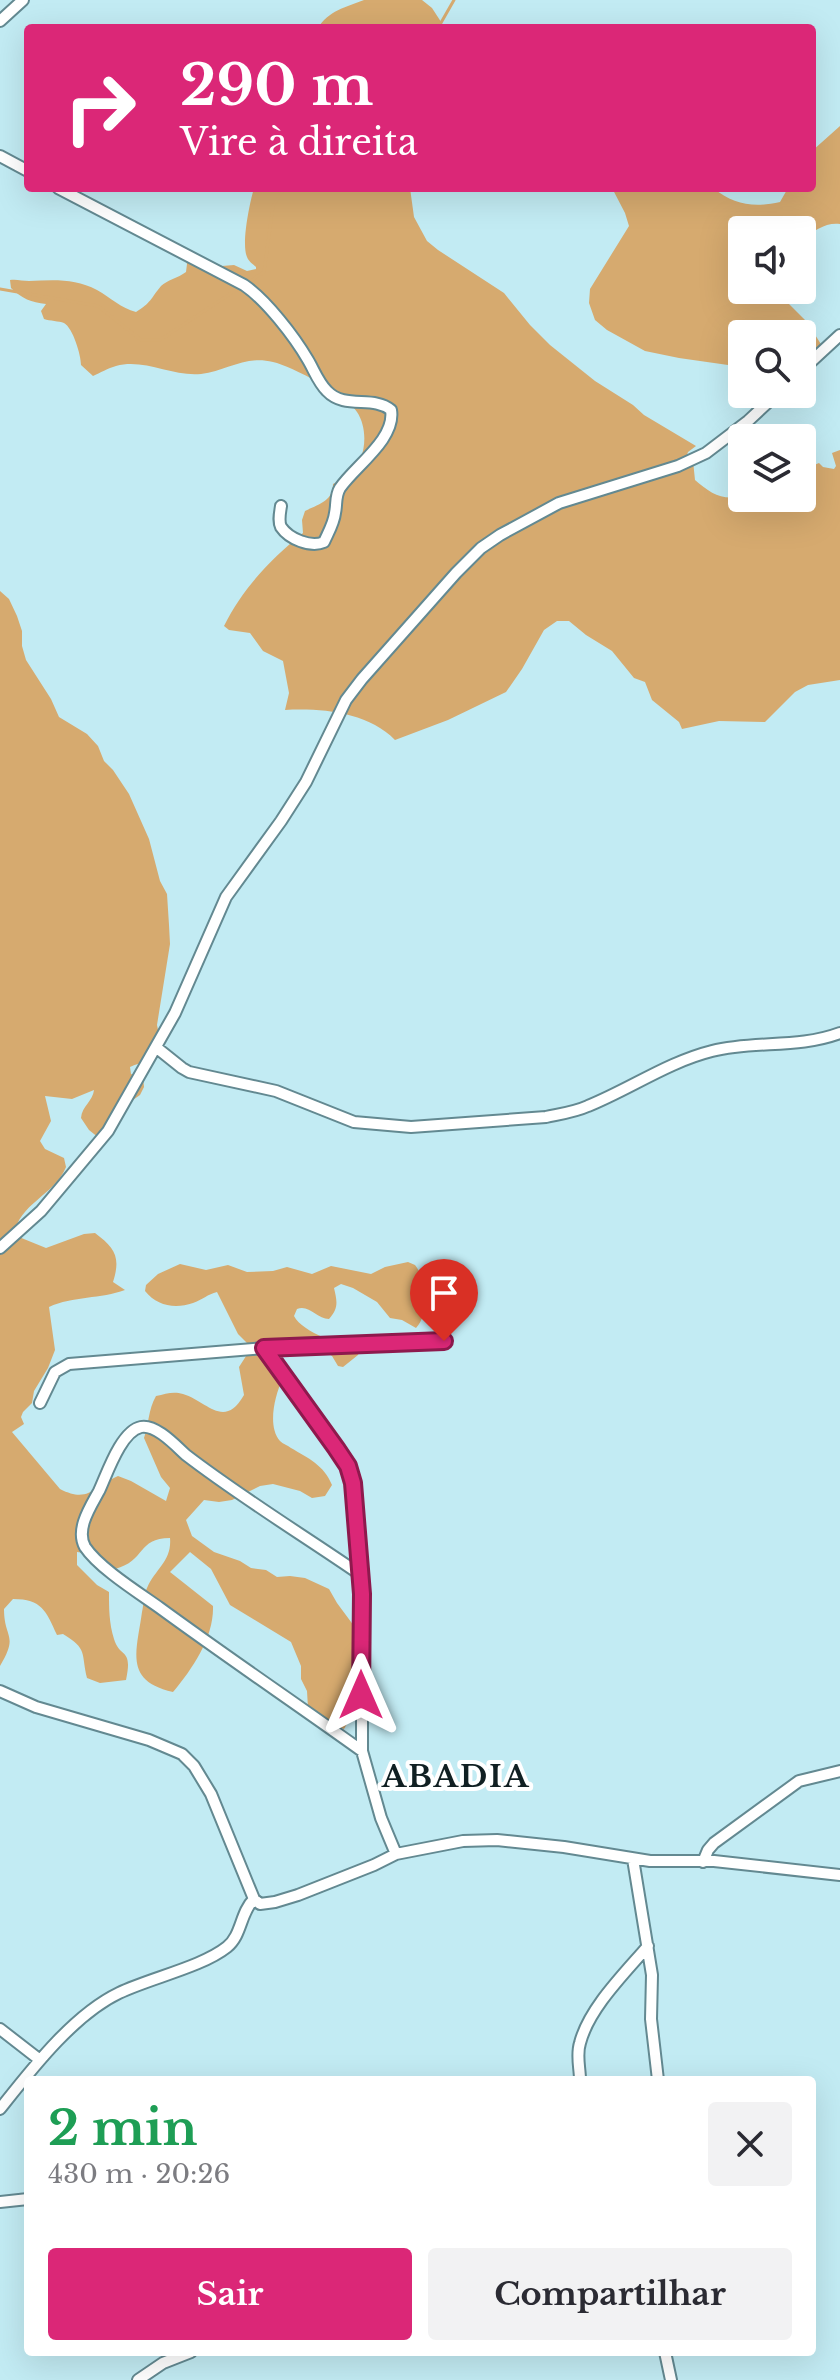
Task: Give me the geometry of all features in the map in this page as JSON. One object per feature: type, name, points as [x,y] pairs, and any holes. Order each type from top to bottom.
[{"type":"street","points":[[0,21],[23,0]]},
{"type":"street","points":[[0,156],[24,169]]},
{"type":"street","points":[[66,192],[244,285],[268,306],[307,358],[326,390],[343,401],[381,404],[391,410],[389,427],[381,441],[337,494],[334,517],[324,542],[316,545],[305,543],[283,529],[279,518],[281,506]]},
{"type":"street","points":[[816,357],[840,335]]},
{"type":"street","points":[[0,1248],[41,1211],[108,1131],[175,1013],[226,897],[306,782],[346,700],[456,573],[481,548],[500,535],[559,503],[678,466],[706,453],[762,408]]},
{"type":"street","points":[[157,1048],[189,1072],[276,1091],[354,1122],[411,1127],[567,1113],[711,1051],[818,1041],[840,1033]]},
{"type":"street","points":[[40,1403],[55,1372],[62,1366],[264,1348],[444,1341]]},
{"type":"street","points":[[264,1348],[348,1466],[353,1483],[361,1575],[362,1751],[381,1818],[396,1854]]},
{"type":"street","points":[[361,1575],[147,1427],[139,1427],[129,1433],[121,1445],[85,1518],[81,1533],[87,1549],[127,1585],[362,1751]]},
{"type":"street","points":[[0,1691],[36,1707],[165,1745],[182,1754],[194,1766],[211,1794],[254,1899],[265,1905],[396,1854],[441,1844],[497,1840],[633,1859],[677,1863],[709,1861],[840,1875]]},
{"type":"street","points":[[337,1734],[350,1731],[361,1721]]},
{"type":"street","points":[[709,1861],[708,1850],[723,1836],[799,1781],[840,1771]]},
{"type":"street","points":[[633,1859],[652,1975],[651,2019],[658,2076]]},
{"type":"street","points":[[27,2076],[89,2012],[115,1995],[225,1948],[233,1941],[246,1909],[254,1899]]},
{"type":"street","points":[[580,2075],[578,2053],[586,2027],[648,1946]]},
{"type":"street","points":[[0,2029],[40,2060]]},
{"type":"street","points":[[0,2109],[24,2080]]},
{"type":"street","points":[[0,2202],[24,2199]]},
{"type":"street","points":[[138,2380],[163,2363],[181,2356]]},
{"type":"street","points":[[666,2356],[671,2380]]},
{"type":"shaded area","points":[[364,0],[422,0],[432,8],[442,24],[321,24],[344,7]]},
{"type":"shaded area","points":[[840,126],[840,224],[816,230],[816,216],[728,216],[728,304],[789,304],[805,320],[728,320],[728,365],[645,351],[595,320],[589,303],[590,289],[629,226],[614,192],[719,192],[745,204],[762,205],[780,202],[786,192],[816,192],[816,147]]},
{"type":"shaded area","points":[[253,192],[411,192],[414,217],[427,241],[504,293],[550,345],[595,381],[696,446],[686,458],[693,461],[695,480],[717,495],[728,497],[728,512],[816,512],[816,464],[834,469],[832,453],[840,450],[840,680],[808,685],[795,692],[765,722],[719,721],[682,729],[679,722],[652,700],[645,682],[634,678],[612,651],[569,621],[557,621],[544,630],[506,692],[448,720],[395,740],[358,718],[329,711],[285,710],[289,693],[283,661],[263,651],[250,633],[229,630],[224,626],[258,575],[303,533],[305,511],[324,501],[331,494],[333,484],[348,476],[360,461],[364,436],[357,412],[318,382],[293,369],[263,360],[201,374],[127,364],[93,376],[81,365],[76,342],[67,326],[44,319],[41,311],[46,304],[19,295],[11,288],[10,280],[80,283],[136,312],[163,284],[186,272],[182,248],[222,266],[234,265],[247,271],[256,269],[247,257],[245,242]]},
{"type":"shaded area","points":[[816,336],[824,349],[816,359]]},
{"type":"shaded area","points":[[0,591],[9,599],[17,616],[26,660],[59,717],[87,734],[98,746],[104,761],[129,794],[149,839],[160,881],[167,894],[170,944],[157,1025],[163,1054],[130,1067],[131,1074],[143,1077],[144,1087],[140,1095],[130,1102],[99,1138],[81,1118],[94,1090],[72,1099],[45,1096],[51,1121],[40,1141],[45,1149],[64,1158],[66,1167],[54,1185],[29,1207],[17,1224],[14,1235],[46,1248],[95,1233],[114,1254],[116,1266],[113,1282],[125,1290],[49,1307],[55,1350],[34,1391],[32,1403],[23,1412],[21,1417],[24,1424],[12,1432],[60,1489],[85,1494],[118,1476],[166,1501],[170,1488],[161,1477],[144,1438],[156,1396],[179,1393],[215,1410],[229,1411],[244,1395],[239,1367],[248,1353],[254,1350],[238,1334],[217,1292],[193,1303],[173,1306],[150,1296],[145,1291],[146,1285],[158,1274],[180,1264],[206,1270],[228,1265],[247,1272],[287,1267],[312,1274],[331,1266],[371,1274],[408,1262],[415,1265],[425,1296],[423,1314],[416,1328],[402,1320],[390,1318],[377,1302],[341,1284],[334,1288],[336,1304],[329,1319],[301,1308],[294,1316],[314,1333],[360,1350],[358,1355],[343,1367],[317,1346],[304,1347],[284,1342],[265,1347],[282,1380],[273,1419],[276,1435],[281,1442],[325,1472],[332,1485],[325,1496],[312,1498],[300,1491],[273,1484],[260,1486],[232,1500],[204,1500],[186,1520],[192,1536],[214,1552],[251,1568],[266,1570],[277,1577],[305,1578],[329,1589],[360,1639],[354,1703],[344,1729],[308,1708],[301,1666],[291,1642],[230,1605],[211,1569],[190,1552],[170,1572],[213,1606],[206,1641],[173,1692],[146,1680],[140,1672],[136,1651],[144,1597],[169,1553],[170,1538],[152,1542],[132,1561],[115,1569],[91,1554],[77,1552],[77,1565],[109,1592],[112,1633],[128,1662],[126,1680],[100,1683],[87,1678],[80,1648],[63,1634],[57,1635],[42,1608],[23,1600],[13,1599],[4,1609],[10,1642],[0,1666]]},
{"type":"waterway","points":[[440,24],[454,0]]},
{"type":"waterway","points":[[246,284],[264,272],[273,206],[282,192]]},
{"type":"waterway","points":[[0,289],[98,306],[141,340],[160,340],[239,288]]},
{"type":"district","name":"ABADIA","points":[[456,1776]]},
{"type":"route","points":[[361,1695],[362,1594],[353,1483],[348,1466],[264,1348],[444,1341]]}]
